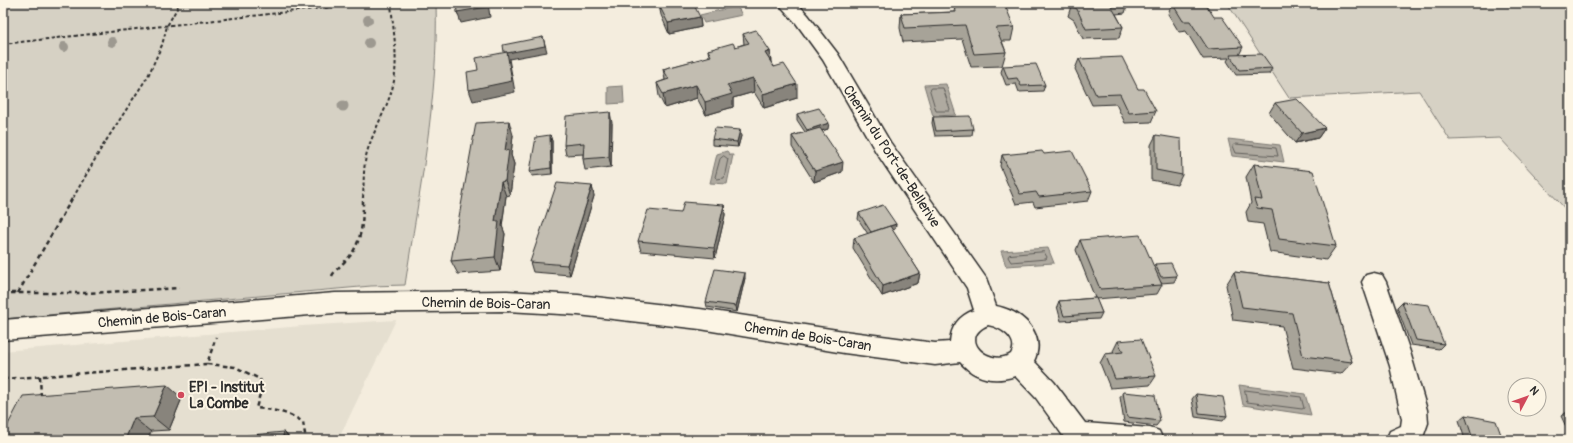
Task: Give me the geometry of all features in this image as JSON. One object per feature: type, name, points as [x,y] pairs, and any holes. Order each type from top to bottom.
[{"type":"street","name":"Chemin du Port-de-Bellerive","points":[[787,3],[802,19],[831,58],[883,147],[978,285],[987,315]]},
{"type":"street","points":[[1374,282],[1405,374],[1415,419],[1414,429],[1411,434],[1406,438],[1399,440]]},
{"type":"street","name":"Chemin de Bois-Caran","points":[[3,330],[334,303],[507,301],[578,305],[700,319],[844,342],[934,354],[966,351]]},
{"type":"street","points":[[987,315],[997,316],[1007,320],[1022,332],[1026,349],[1018,364],[1000,370],[978,364],[969,356],[964,348],[962,338],[964,330],[969,322],[977,317],[987,315]]},
{"type":"street","points":[[1018,364],[1027,371],[1045,390],[1081,438],[1150,440]]},
{"type":"path","points":[[18,293],[102,147],[148,76],[162,45],[167,26],[180,3]]},
{"type":"path","points":[[3,44],[367,3]]},
{"type":"path","points":[[338,276],[331,276],[356,249],[361,234],[365,162],[370,143],[393,84],[395,62],[391,3]]},
{"type":"path","points":[[1564,3],[1570,10]]},
{"type":"path","points":[[3,293],[88,293],[182,288]]},
{"type":"path","points":[[207,364],[224,312]]},
{"type":"path","points":[[3,379],[222,364],[250,373],[260,379],[262,387],[256,408],[286,411],[296,416],[303,422],[306,440]]},
{"type":"path","points":[[40,376],[41,401]]},
{"type":"shaded area","points":[[3,3],[436,3],[436,39],[431,109],[422,180],[405,285],[371,286],[3,319]]},
{"type":"shaded area","points":[[1227,3],[1570,3],[1570,214],[1500,138],[1450,140],[1419,91],[1289,98]]},
{"type":"shaded area","name":"EPI - Institut La Combe","points":[[396,320],[338,440],[3,440],[3,351],[302,326]]},
{"type":"water","points":[[737,6],[742,15],[704,23],[700,15]]},
{"type":"water","points":[[946,84],[956,115],[933,116],[924,85]]},
{"type":"water","points":[[623,86],[624,103],[608,104],[608,87]]},
{"type":"water","points":[[1228,139],[1280,145],[1284,162],[1232,156]]},
{"type":"water","points":[[727,151],[730,155],[733,155],[727,184],[710,183],[717,154]]},
{"type":"water","points":[[1048,248],[1054,263],[1006,266],[1001,251]]},
{"type":"water","points":[[1239,385],[1305,394],[1311,415],[1243,405]]},
{"type":"building","points":[[456,3],[486,3],[487,7],[457,12]]},
{"type":"building","points":[[668,3],[693,3],[700,17],[668,23],[659,5]]},
{"type":"building","points":[[1075,3],[1126,3],[1110,4],[1123,27],[1086,29],[1077,9],[1071,6]]},
{"type":"building","points":[[1172,3],[1205,3],[1214,17],[1222,17],[1243,47],[1208,49],[1190,21],[1183,21]]},
{"type":"building","points":[[1005,5],[1014,27],[996,28],[1006,52],[974,54],[965,25],[905,28],[901,14],[956,12],[955,7]]},
{"type":"building","points":[[756,30],[770,51],[765,53],[774,67],[784,64],[797,84],[763,94],[753,78],[727,85],[732,94],[705,102],[696,85],[663,94],[657,83],[669,79],[663,69],[711,56],[708,50],[733,43],[735,47],[749,43],[743,34]]},
{"type":"building","points":[[543,37],[545,46],[507,53],[504,52],[503,45]]},
{"type":"building","points":[[507,52],[512,81],[469,90],[467,72],[478,70],[476,58]]},
{"type":"building","points":[[1262,54],[1272,68],[1239,70],[1230,55]]},
{"type":"building","points":[[1122,57],[1138,89],[1144,89],[1156,111],[1129,113],[1120,94],[1096,95],[1079,59]]},
{"type":"building","points":[[1036,64],[1045,85],[1021,86],[1017,78],[1008,79],[1003,66]]},
{"type":"building","points":[[1297,99],[1325,128],[1302,133],[1275,103]]},
{"type":"building","points":[[819,108],[829,123],[807,130],[797,114]]},
{"type":"building","points":[[610,112],[609,157],[583,159],[584,143],[564,145],[566,116]]},
{"type":"building","points":[[970,116],[973,129],[936,131],[933,117]]},
{"type":"building","points":[[509,121],[505,151],[509,150],[505,181],[501,182],[495,221],[499,221],[495,257],[451,261],[476,123]]},
{"type":"building","points":[[715,128],[740,130],[737,142],[712,139]]},
{"type":"building","points":[[820,128],[843,162],[815,171],[792,136]]},
{"type":"building","points":[[550,135],[551,168],[530,171],[536,137]]},
{"type":"building","points":[[1156,135],[1181,139],[1182,175],[1156,170]]},
{"type":"building","points":[[1042,151],[1044,154],[1072,151],[1092,191],[1039,197],[1036,192],[1020,194],[1002,155]]},
{"type":"building","points":[[1254,164],[1313,171],[1336,246],[1279,239],[1272,210],[1257,208],[1254,199],[1262,200]]},
{"type":"building","points":[[557,183],[592,186],[567,265],[530,262]]},
{"type":"building","points":[[684,202],[724,205],[714,248],[638,241],[648,210],[681,213]]},
{"type":"building","points":[[883,205],[896,224],[871,232],[859,213]]},
{"type":"building","points":[[890,226],[920,273],[883,286],[854,238]]},
{"type":"building","points":[[1140,235],[1162,285],[1100,289],[1080,240]]},
{"type":"building","points":[[1171,263],[1177,276],[1161,277],[1155,264]]},
{"type":"building","points":[[715,269],[745,273],[736,306],[706,302]]},
{"type":"building","points":[[1234,272],[1329,283],[1352,362],[1303,356],[1292,313],[1242,307]]},
{"type":"building","points":[[1096,298],[1102,313],[1064,316],[1059,301]]},
{"type":"building","points":[[1402,302],[1429,305],[1444,344],[1416,340]]},
{"type":"building","points":[[1141,339],[1156,376],[1115,379],[1105,354],[1123,352],[1118,341]]},
{"type":"building","points":[[167,385],[153,417],[134,418],[125,440],[3,440],[3,434],[23,396]]},
{"type":"building","points":[[1123,392],[1155,395],[1160,421],[1127,417]]},
{"type":"building","points":[[1196,394],[1223,397],[1227,416],[1199,413]]},
{"type":"building","points":[[1465,415],[1496,421],[1503,440],[1473,439]]},
{"type":"building","points":[[284,432],[282,440],[197,440]]},
{"type":"place","name":"EPI - Institut La Combe","points":[[181,395]]}]
